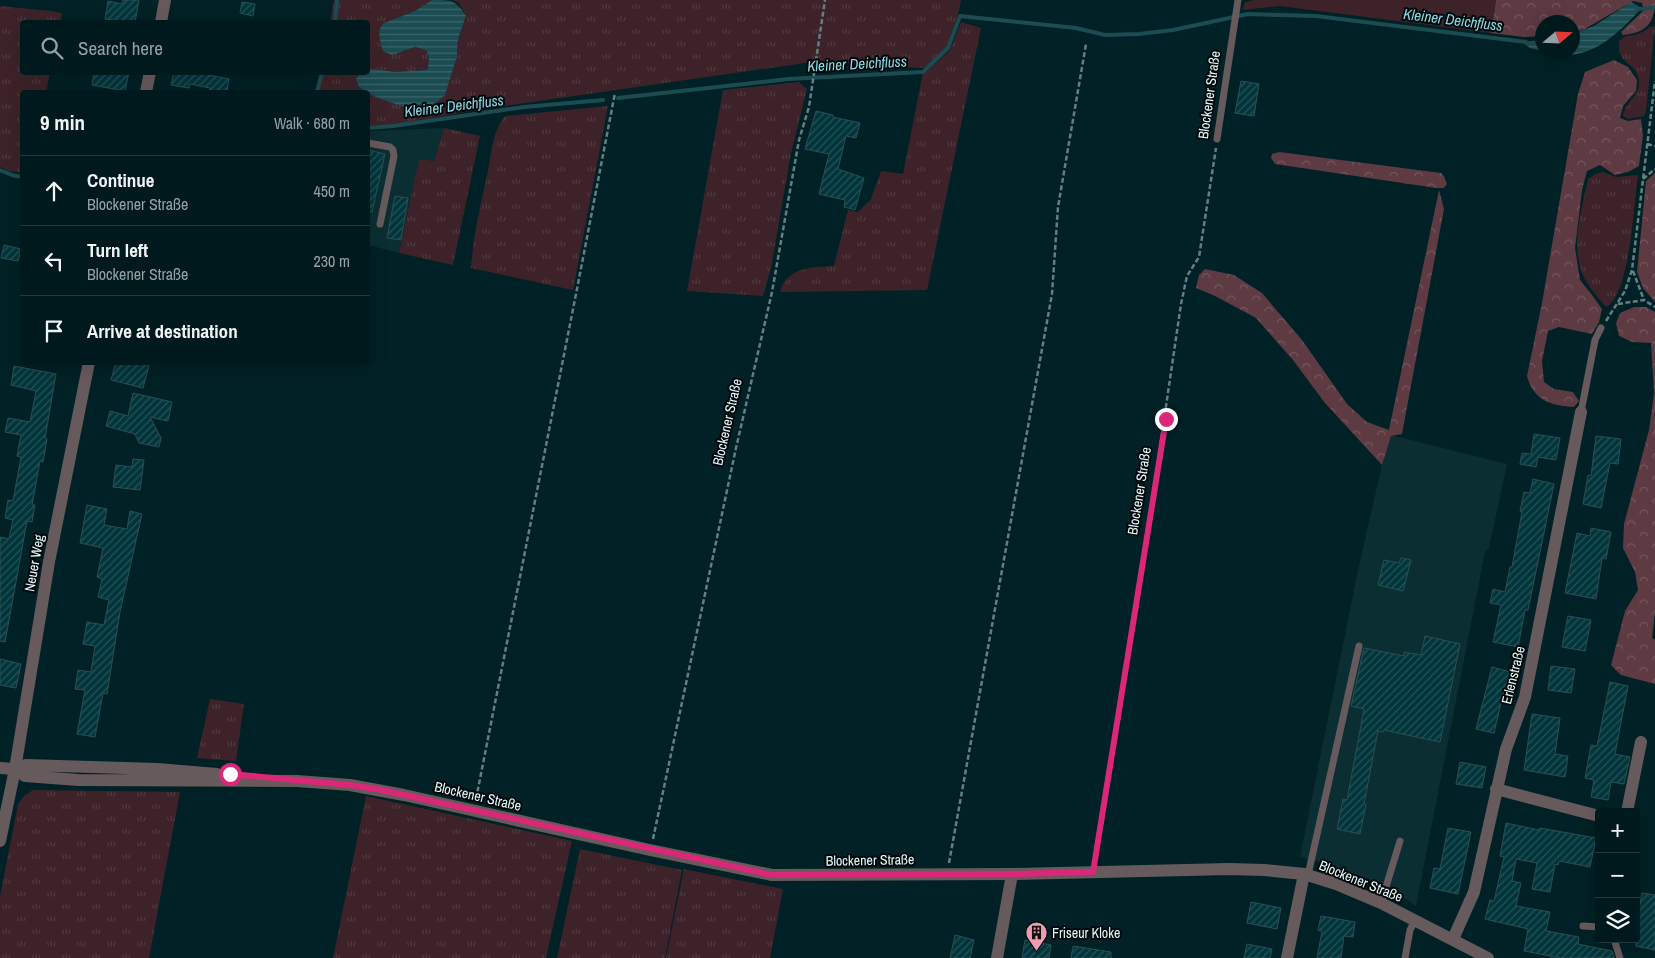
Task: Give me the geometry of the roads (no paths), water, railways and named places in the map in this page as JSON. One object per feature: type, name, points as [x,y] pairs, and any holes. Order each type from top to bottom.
[{"type":"street","points":[[161,20],[165,0]]},
{"type":"street","points":[[146,90],[149,75]]},
{"type":"street","name":"Neuer Weg","points":[[0,841],[15,769],[49,562],[88,365]]},
{"type":"street","name":"Erlenstraße","points":[[1453,939],[1474,892],[1506,749],[1525,698],[1581,412]]},
{"type":"street","points":[[1629,808],[1641,742]]},
{"type":"street","name":"Blockener Straße","points":[[0,768],[15,769],[25,776],[78,780],[297,781],[350,785],[377,789],[650,850],[772,875],[948,875],[1229,869],[1264,870],[1306,875],[1336,884],[1381,903],[1488,958]]},
{"type":"street","points":[[1496,789],[1595,815]]},
{"type":"street","points":[[997,958],[1012,874]]},
{"type":"street","points":[[1287,958],[1306,875]]},
{"type":"lane","name":"Blockener Straße","points":[[1217,140],[1237,3]]},
{"type":"lane","points":[[370,143],[390,147],[393,150],[394,156],[380,224]]},
{"type":"lane","points":[[1581,412],[1596,340],[1601,328]]},
{"type":"lane","points":[[1306,875],[1359,646]]},
{"type":"lane","points":[[1381,903],[1400,842]]},
{"type":"lane","points":[[1405,958],[1410,930],[1415,920]]},
{"type":"lane","points":[[1583,926],[1595,926]]},
{"type":"lane","points":[[1615,943],[1620,958]]},
{"type":"waterway","name":"Kleiner Deichfluss","points":[[335,20],[337,0]]},
{"type":"waterway","name":"Kleiner Deichfluss","points":[[1637,9],[1655,8]]},
{"type":"waterway","name":"Kleiner Deichfluss","points":[[618,98],[788,79],[923,72],[948,48],[960,16],[1076,28],[1105,35],[1173,30],[1248,14],[1316,16],[1526,42]]},
{"type":"waterway","name":"Kleiner Deichfluss","points":[[318,90],[321,75]]},
{"type":"waterway","name":"Kleiner Deichfluss","points":[[370,128],[524,107],[603,100]]},
{"type":"waterway","name":"Kleiner Deichfluss","points":[[0,170],[20,177]]},
{"type":"place","name":"Friseur Kloke","points":[[1036,952]]}]
